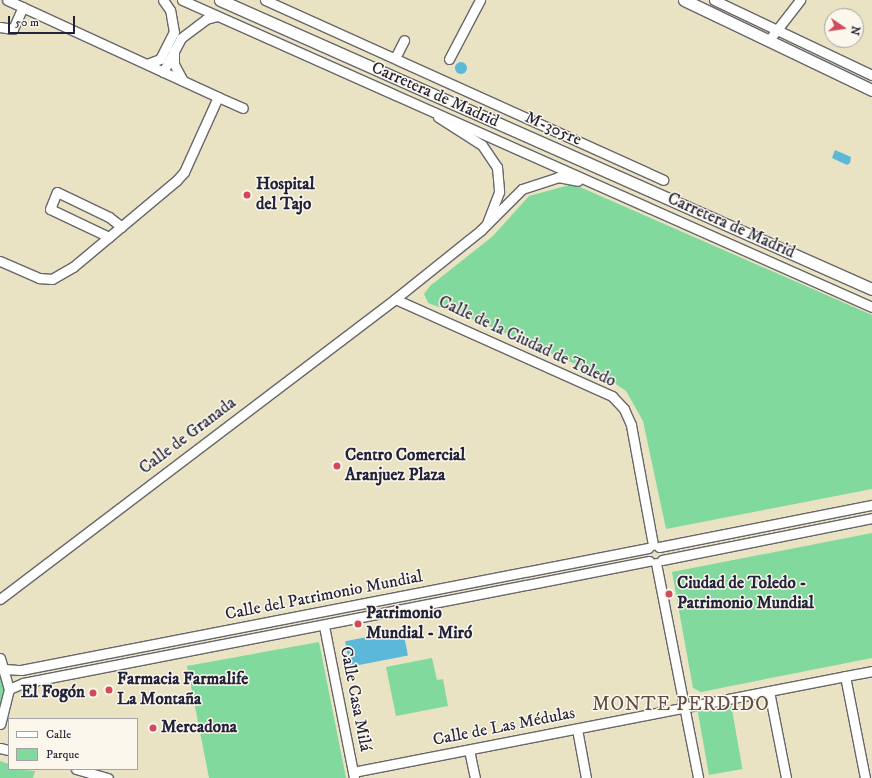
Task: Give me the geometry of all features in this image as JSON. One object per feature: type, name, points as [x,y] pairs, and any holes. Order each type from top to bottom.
[{"type":"main road","name":"M-305re","points":[[220,0],[872,289]]},
{"type":"main road","points":[[684,0],[872,90]]},
{"type":"street","points":[[7,0],[242,108]]},
{"type":"street","points":[[147,64],[160,59],[174,32],[170,10],[164,0]]},
{"type":"street","name":"Carretera de Madrid","points":[[182,0],[872,306]]},
{"type":"street","points":[[265,0],[663,180]]},
{"type":"street","points":[[449,60],[480,0]]},
{"type":"street","points":[[714,0],[872,75]]},
{"type":"street","points":[[769,40],[800,0]]},
{"type":"street","points":[[0,27],[12,29],[23,7]]},
{"type":"street","points":[[163,72],[174,48],[192,29],[217,16]]},
{"type":"street","points":[[395,58],[404,40]]},
{"type":"street","points":[[174,48],[174,64],[183,81]]},
{"type":"street","points":[[0,261],[39,278],[52,279],[64,274],[122,227],[184,172],[218,97]]},
{"type":"street","points":[[430,110],[482,145],[497,167],[497,200],[482,230]]},
{"type":"street","name":"Calle de Granada","points":[[0,599],[395,299],[482,230],[528,186],[558,177],[585,179]]},
{"type":"street","points":[[109,237],[50,209],[57,192],[109,217],[122,227]]},
{"type":"street","name":"Calle de la Ciudad de Toledo","points":[[395,299],[612,396],[624,409],[631,425],[654,547]]},
{"type":"street","name":"Calle del Patrimonio Mundial","points":[[5,669],[29,669],[872,504]]},
{"type":"street","name":"Calle del Patrimonio Mundial","points":[[9,688],[23,683],[655,562],[872,518]]},
{"type":"street","points":[[654,547],[646,554],[655,562]]},
{"type":"street","points":[[654,547],[655,562],[698,778]]},
{"type":"street","name":"Calle Casa Milá","points":[[324,626],[354,775]]},
{"type":"street","points":[[0,658],[5,669],[9,688],[0,724]]},
{"type":"street","name":"Calle de Las Médulas","points":[[354,775],[469,750],[872,671]]},
{"type":"street","points":[[845,676],[865,778]]},
{"type":"street","points":[[770,691],[786,778]]},
{"type":"street","points":[[577,729],[586,778]]},
{"type":"street","points":[[469,750],[475,778]]},
{"type":"street","points":[[80,770],[108,778]]},
{"type":"green space","points":[[573,184],[872,315],[872,489],[666,529],[643,421],[626,391],[607,378],[482,323],[428,303],[424,294],[430,286],[493,236],[529,196]]},
{"type":"green space","points":[[872,533],[872,658],[701,692],[693,688],[672,572]]},
{"type":"green space","points":[[319,642],[346,778],[209,778],[187,666]]},
{"type":"green space","points":[[432,658],[437,680],[443,679],[448,706],[396,716],[386,667]]},
{"type":"green space","points":[[0,671],[4,692],[0,715]]},
{"type":"green space","points":[[731,704],[742,769],[709,775],[698,710]]},
{"type":"green space","points":[[0,761],[8,764],[8,770],[35,771],[33,778],[0,778]]},
{"type":"water","points":[[461,62],[465,64],[467,68],[465,72],[461,74],[457,72],[455,68],[457,64]]},
{"type":"water","points":[[835,150],[851,157],[850,163],[847,165],[832,158]]},
{"type":"water","points":[[403,630],[408,656],[350,667],[345,641]]},
{"type":"place","name":"Hospital del Tajo","points":[[247,195]]},
{"type":"place","name":"Centro Comercial Aranjuez Plaza","points":[[337,466]]},
{"type":"place","name":"Ciudad de Toledo - Patrimonio Mundial","points":[[669,594]]},
{"type":"place","name":"Patrimonio Mundial - Miró","points":[[358,624]]},
{"type":"place","name":"Farmacia Farmalife La Montaña","points":[[109,690]]},
{"type":"place","name":"El Fogón","points":[[93,693]]},
{"type":"place","name":"Mercadona","points":[[153,728]]},
{"type":"district","name":"MONTE PERDIDO","points":[[681,705]]}]
